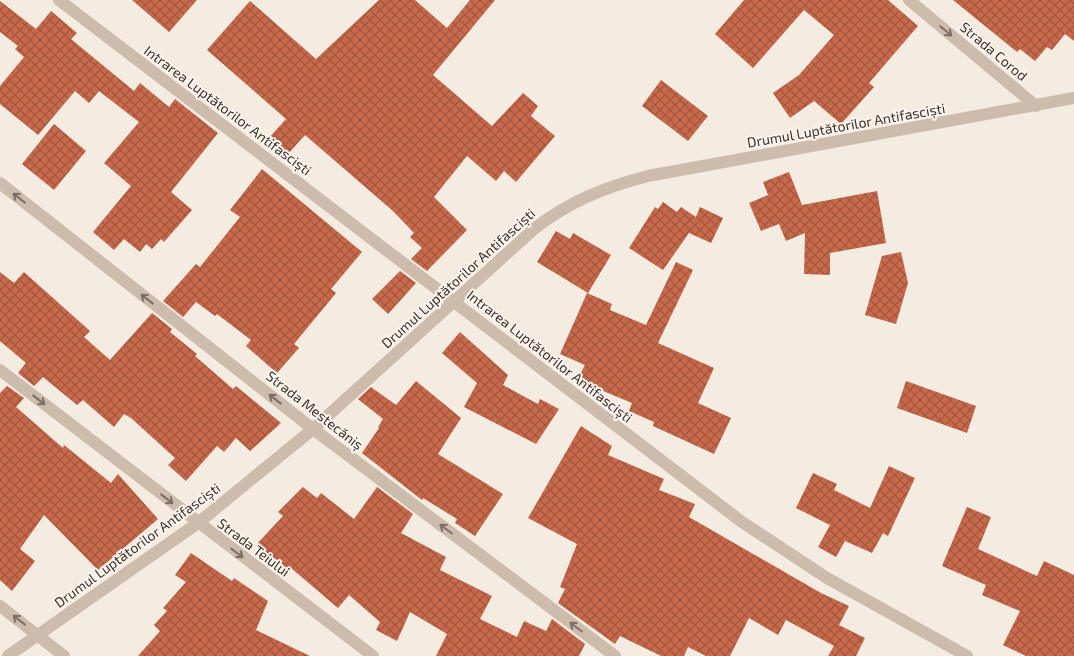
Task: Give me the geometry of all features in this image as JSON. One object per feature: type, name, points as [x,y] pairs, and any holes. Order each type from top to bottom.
[{"type":"street","name":"Intrarea Luptătorilor Antifasciști","points":[[59,0],[742,522],[827,578],[967,656]]},
{"type":"street","name":"Strada Corod","points":[[908,0],[1036,106]]},
{"type":"street","name":"Drumul Luptătorilor Antifasciști","points":[[8,656],[198,523],[313,429],[554,212],[594,192],[648,176],[1074,98]]},
{"type":"street","name":"Strada Mestecăniș","points":[[0,183],[313,429],[615,656]]},
{"type":"street","name":"Strada Teiului","points":[[0,370],[373,656]]},
{"type":"street","points":[[0,606],[64,656]]},
{"type":"building","points":[[132,0],[197,0],[169,32]]},
{"type":"building","points":[[379,0],[415,0],[447,28],[470,0],[495,0],[433,75],[492,126],[523,93],[538,106],[531,116],[555,136],[516,182],[504,171],[496,181],[467,156],[434,197],[467,230],[427,271],[411,259],[422,248],[410,237],[414,233],[393,211],[305,135],[287,155],[268,139],[286,119],[207,50],[250,1],[316,59]]},
{"type":"building","points":[[744,0],[888,0],[918,26],[869,83],[874,87],[841,124],[814,101],[790,118],[773,93],[799,75],[834,35],[804,10],[753,68],[715,34]]},
{"type":"building","points":[[953,0],[1074,0],[1074,41],[1065,34],[1052,50],[1047,47],[1035,61],[1020,49],[1017,52]]},
{"type":"building","points":[[0,1],[36,29],[51,11],[77,33],[71,39],[134,91],[140,83],[169,107],[175,99],[218,133],[171,192],[192,210],[164,242],[161,239],[152,249],[146,244],[140,252],[124,239],[114,250],[93,232],[131,186],[104,163],[139,122],[99,91],[89,103],[75,91],[38,135],[0,104],[0,86],[24,57],[15,49],[18,46],[0,32]]},
{"type":"building","points":[[661,80],[708,116],[688,141],[642,106]]},
{"type":"building","points":[[54,124],[86,151],[54,190],[22,164]]},
{"type":"building","points":[[262,169],[362,252],[331,289],[336,293],[294,344],[299,348],[277,373],[246,346],[251,340],[217,314],[215,316],[196,302],[183,317],[163,301],[196,264],[200,267],[240,217],[230,210]]},
{"type":"building","points":[[789,172],[802,205],[877,191],[886,243],[830,253],[830,275],[804,274],[805,233],[786,241],[779,224],[761,231],[749,203],[768,195],[763,182]]},
{"type":"building","points":[[663,202],[677,212],[681,207],[696,217],[700,207],[723,218],[711,243],[689,233],[663,270],[629,248],[655,207],[658,209]]},
{"type":"building","points":[[556,231],[570,239],[573,233],[611,255],[588,293],[537,262]]},
{"type":"building","points":[[901,252],[908,283],[896,324],[865,315],[882,256]]},
{"type":"building","points":[[676,262],[693,270],[658,343],[714,368],[698,403],[731,418],[714,454],[653,426],[654,422],[629,411],[632,403],[596,388],[593,395],[586,393],[575,384],[585,365],[560,354],[587,293],[612,304],[610,310],[646,325]]},
{"type":"building","points":[[400,271],[416,283],[388,314],[372,299]]},
{"type":"building","points":[[0,272],[14,283],[24,272],[90,331],[84,337],[110,360],[152,313],[172,329],[170,332],[197,354],[195,356],[233,389],[236,386],[281,423],[250,451],[236,438],[224,452],[217,446],[186,481],[168,465],[175,458],[131,418],[124,414],[114,427],[83,400],[77,405],[43,377],[34,386],[18,373],[26,363],[0,341]]},
{"type":"building","points":[[460,332],[508,375],[503,385],[538,404],[540,399],[559,409],[536,444],[464,407],[477,383],[442,353]]},
{"type":"building","points":[[416,381],[461,418],[438,454],[503,494],[475,536],[455,523],[457,519],[423,498],[422,500],[362,453],[383,419],[358,399],[371,387],[396,405]]},
{"type":"building","points":[[906,381],[976,406],[967,433],[897,408]]},
{"type":"building","points":[[7,386],[24,398],[16,407],[63,448],[64,445],[111,483],[118,474],[158,519],[98,570],[44,515],[20,549],[35,561],[12,591],[0,580],[0,393]]},
{"type":"building","points":[[581,426],[612,446],[608,455],[664,479],[659,490],[695,504],[689,517],[821,593],[849,606],[839,625],[865,638],[856,656],[828,656],[834,646],[786,620],[778,635],[749,618],[730,656],[706,656],[688,647],[684,656],[661,656],[620,636],[615,644],[558,603],[565,589],[560,587],[577,544],[528,518]]},
{"type":"building","points":[[889,466],[915,478],[888,536],[883,533],[872,553],[845,541],[836,557],[818,547],[830,525],[796,508],[813,473],[837,484],[834,490],[870,508]]},
{"type":"building","points":[[303,487],[317,498],[321,493],[354,519],[377,487],[413,514],[401,533],[446,557],[440,570],[492,596],[480,619],[517,637],[524,621],[546,631],[552,619],[585,644],[579,656],[436,656],[447,634],[410,612],[397,641],[376,630],[380,622],[349,595],[338,608],[291,568],[283,577],[268,565],[272,557],[256,545],[283,516],[278,512]]},
{"type":"building","points":[[967,507],[991,517],[978,549],[1037,576],[1044,561],[1074,575],[1074,656],[1026,656],[1003,645],[1020,611],[982,595],[986,585],[942,566]]},
{"type":"building","points":[[191,553],[232,581],[234,578],[268,601],[256,630],[310,656],[138,656],[160,631],[154,625],[167,611],[163,608],[186,582],[175,575]]}]
